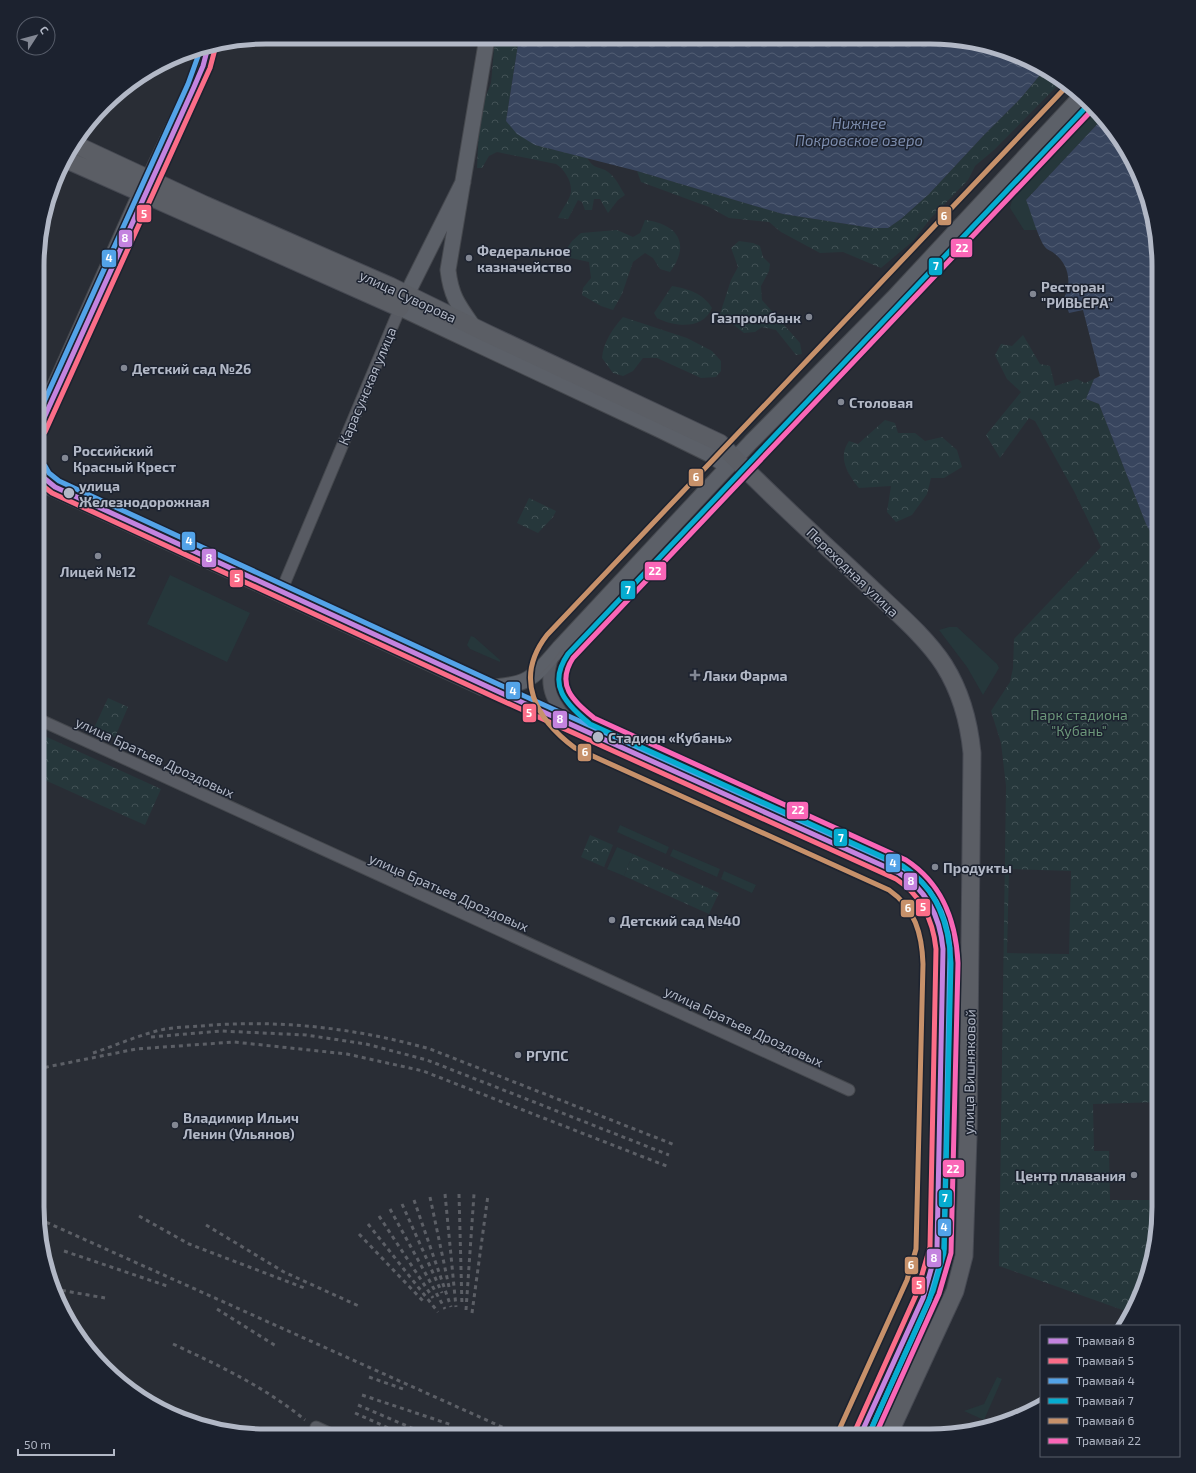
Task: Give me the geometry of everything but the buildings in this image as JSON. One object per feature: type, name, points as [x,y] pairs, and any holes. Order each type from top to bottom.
[{"type":"main road","name":"улица Суворова","points":[[78,147],[144,186]]},
{"type":"main road","name":"улица Суворова","points":[[71,161],[144,186],[404,301],[473,326],[720,443],[732,463]]},
{"type":"main road","name":"Переходная улица","points":[[732,463],[918,634],[943,664],[959,694]]},
{"type":"main road","name":"улица Вишняковой","points":[[892,1429],[955,1291],[964,1256],[968,1136],[972,753],[970,731],[959,694]]},
{"type":"street","name":"Карасунская улица","points":[[473,326],[459,306],[450,288],[448,270],[455,218],[463,182],[485,44]]},
{"type":"street","points":[[44,410],[191,85],[203,54]]},
{"type":"street","points":[[483,688],[522,683],[531,678],[552,659],[560,647],[732,463],[893,298],[1078,100]]},
{"type":"street","name":"Карасунская улица","points":[[280,594],[404,301],[463,182]]},
{"type":"street","name":"улица Суворова","points":[[404,301],[709,454],[732,463]]},
{"type":"street","points":[[44,485],[483,688],[935,892]]},
{"type":"street","points":[[552,659],[548,676],[550,693],[560,711],[580,732]]},
{"type":"street","name":"улица Братьев Дроздовых","points":[[44,723],[849,1090]]},
{"type":"street","points":[[316,1427],[320,1429]]},
{"type":"green space","points":[[494,44],[518,44],[506,121],[535,145],[587,158],[593,165],[609,172],[617,181],[625,195],[618,200],[608,213],[600,199],[594,199],[592,210],[585,210],[582,202],[578,200],[568,219],[558,218],[569,198],[571,188],[567,176],[556,164],[497,152],[489,156],[482,168],[477,168],[479,128],[484,101],[491,83]]},
{"type":"green space","points":[[1041,74],[1058,85],[994,150],[975,166],[968,180],[931,218],[913,241],[881,268],[843,252],[820,253],[781,232],[769,222],[729,218],[709,207],[641,182],[637,171],[783,214],[872,228],[888,228],[901,219],[929,194],[1020,99]]},
{"type":"green space","points":[[1093,115],[1099,122],[1026,200],[1038,230],[1024,230],[1010,208],[1014,196],[1022,184],[1034,171]]},
{"type":"green space","points":[[645,220],[666,226],[678,237],[680,253],[670,272],[660,269],[653,258],[645,253],[633,262],[622,294],[613,310],[601,306],[582,295],[583,288],[591,278],[589,262],[566,257],[563,254],[572,241],[581,233],[617,230],[633,237],[640,233]]},
{"type":"green space","points":[[739,241],[753,243],[760,246],[763,257],[770,264],[769,271],[761,286],[762,300],[800,343],[802,354],[796,355],[776,330],[762,327],[755,332],[744,333],[730,322],[719,317],[731,280],[738,267],[731,248]]},
{"type":"green space","points":[[672,286],[689,290],[700,295],[712,308],[708,315],[702,320],[688,325],[680,325],[657,318],[654,313]]},
{"type":"green space","points":[[623,317],[687,338],[712,351],[721,361],[721,371],[716,377],[701,378],[657,358],[643,358],[633,371],[623,376],[613,373],[602,358],[603,352],[609,336]]},
{"type":"green space","name":"Парк стадиона \"Кубань\"","points":[[1023,335],[1040,364],[1050,366],[1055,386],[1077,379],[1085,383],[1094,379],[1086,399],[1099,404],[1146,524],[1152,534],[1152,1102],[1093,1104],[1094,1151],[1109,1151],[1110,1200],[1152,1200],[1152,1222],[1148,1251],[1140,1279],[1126,1311],[999,1266],[1006,786],[1001,743],[991,711],[1010,682],[1013,668],[1014,639],[1101,547],[1075,493],[1035,421],[1029,418],[1000,458],[986,435],[1021,392],[1007,379],[995,355],[1001,344],[1012,346]],"holes":[[[1009,869],[1071,871],[1069,954],[1007,953]]]},
{"type":"green space","points":[[885,420],[895,423],[898,433],[915,433],[925,441],[942,437],[957,450],[962,467],[944,478],[931,478],[927,494],[912,515],[896,522],[887,512],[891,486],[859,488],[845,466],[844,460],[844,454],[849,441],[858,444]]},
{"type":"green space","points":[[529,498],[556,511],[553,517],[538,533],[517,523]]},
{"type":"green space","points":[[170,575],[250,613],[227,662],[147,624]]},
{"type":"green space","points":[[949,627],[957,627],[997,664],[999,668],[983,695],[967,667],[939,630]]},
{"type":"green space","points":[[471,636],[500,660],[500,662],[470,649],[467,645]]},
{"type":"green space","points":[[108,698],[128,707],[115,737],[94,728]]},
{"type":"green space","points":[[44,736],[161,789],[145,825],[44,780]]},
{"type":"green space","points":[[620,825],[669,847],[666,854],[617,832]]},
{"type":"green space","points":[[590,835],[613,845],[604,867],[581,857]]},
{"type":"green space","points":[[617,847],[633,854],[624,876],[607,869]]},
{"type":"green space","points":[[673,849],[720,869],[717,877],[670,856]]},
{"type":"green space","points":[[633,854],[719,893],[709,914],[624,876]]},
{"type":"green space","points":[[724,871],[756,885],[752,893],[721,879]]},
{"type":"green space","points":[[997,1377],[1002,1379],[984,1420],[964,1411],[984,1404]]},
{"type":"water","name":"Нижнее Покровское озеро","points":[[518,44],[945,44],[974,48],[1002,56],[1041,74],[1020,99],[929,194],[901,219],[888,228],[872,228],[783,214],[637,171],[535,145],[517,134],[506,121]]},
{"type":"water","points":[[1099,122],[1115,142],[1129,168],[1140,194],[1148,222],[1152,251],[1152,534],[1146,524],[1099,404],[1086,399],[1094,379],[1100,376],[1083,310],[1069,313],[1064,298],[1068,286],[1068,274],[1060,258],[1046,248],[1042,243],[1026,200]]},
{"type":"tram line","name":"5","points":[[45,432],[210,68],[215,50]]},
{"type":"tram line","name":"8","points":[[44,418],[194,87],[203,66],[207,52]]},
{"type":"tram line","name":"4","points":[[44,402],[188,84],[199,55]]},
{"type":"tram line","name":"6","points":[[839,1429],[907,1280],[916,1249],[923,964],[921,942],[915,922],[905,905],[889,890],[575,748],[561,737],[540,711],[534,697],[531,682],[532,667],[537,651],[547,635],[1064,89]]},
{"type":"tram line","name":"7","points":[[871,1429],[933,1291],[944,1253],[951,963],[947,934],[939,908],[925,885],[903,866],[590,724],[567,702],[559,685],[559,676],[562,665],[568,654],[1086,108]]},
{"type":"tram line","name":"22","points":[[878,1429],[939,1294],[951,1253],[958,963],[954,933],[945,905],[929,880],[906,860],[594,718],[574,699],[569,692],[566,685],[566,677],[568,668],[573,658],[1090,112]]},
{"type":"tram line","name":"4","points":[[45,466],[49,473],[59,481],[500,685],[902,867],[913,874],[930,891],[945,923],[950,948],[944,1249],[929,1301],[871,1429]]},
{"type":"tram line","name":"8","points":[[44,478],[55,487],[497,691],[899,873],[909,880],[924,896],[930,905],[939,926],[943,949],[937,1248],[923,1298],[863,1429]]},
{"type":"tram line","name":"5","points":[[44,487],[52,493],[494,697],[896,879],[905,885],[919,901],[929,918],[936,949],[930,1247],[916,1295],[856,1429]]},
{"type":"tram line","points":[[476,688],[504,690],[526,684],[544,670],[562,649]]},
{"type":"railway","points":[[93,1053],[147,1034],[174,1028],[230,1024],[259,1024],[317,1027],[345,1031],[430,1049],[675,1145]]},
{"type":"railway","points":[[151,1037],[221,1031],[306,1035],[366,1044],[427,1060],[669,1155]]},
{"type":"railway","points":[[44,1068],[136,1049],[234,1042],[347,1054],[423,1071],[669,1167]]},
{"type":"railway","points":[[445,1194],[456,1307]]},
{"type":"railway","points":[[459,1194],[462,1306]]},
{"type":"railway","points":[[466,1310],[474,1194]]},
{"type":"railway","points":[[472,1313],[488,1195]]},
{"type":"railway","points":[[430,1197],[449,1287]]},
{"type":"railway","points":[[414,1200],[451,1307]]},
{"type":"railway","points":[[402,1204],[442,1293]]},
{"type":"railway","points":[[390,1209],[445,1309]]},
{"type":"railway","points":[[139,1216],[189,1244],[307,1289]]},
{"type":"railway","points":[[379,1216],[433,1298]]},
{"type":"railway","points":[[44,1221],[506,1429]]},
{"type":"railway","points":[[368,1224],[438,1312]]},
{"type":"railway","points":[[206,1225],[284,1272],[361,1307]]},
{"type":"railway","points":[[359,1234],[424,1302]]},
{"type":"railway","points":[[64,1251],[170,1287]]},
{"type":"railway","points":[[60,1290],[105,1298]]},
{"type":"railway","points":[[217,1309],[276,1346]]},
{"type":"railway","points":[[173,1344],[258,1387],[290,1408],[305,1420]]},
{"type":"railway","points":[[369,1377],[406,1390]]},
{"type":"railway","points":[[362,1395],[452,1425]]},
{"type":"railway","points":[[358,1405],[414,1429]]},
{"type":"railway","points":[[355,1413],[391,1429]]},
{"type":"place","name":"Федеральное казначейство","points":[[469,258]]},
{"type":"place","name":"Ресторан \"РИВЬЕРА\"","points":[[1033,294]]},
{"type":"place","name":"Газпромбанк","points":[[809,317]]},
{"type":"place","name":"Детский сад №26","points":[[124,368]]},
{"type":"place","name":"Столовая","points":[[841,402]]},
{"type":"place","name":"Российский Красный Крест","points":[[65,458]]},
{"type":"place","name":"улица Железнодорожная","points":[[69,493]]},
{"type":"place","name":"Лицей №12","points":[[98,556]]},
{"type":"place","name":"Лаки Фарма","points":[[695,675]]},
{"type":"place","name":"Стадион «Кубань»","points":[[598,737]]},
{"type":"place","name":"Продукты","points":[[935,867]]},
{"type":"place","name":"Детский сад №40","points":[[612,920]]},
{"type":"place","name":"РГУПС","points":[[518,1055]]},
{"type":"place","name":"Владимир Ильич Ленин (Ульянов)","points":[[175,1125]]},
{"type":"place","name":"Центр плавания","points":[[1134,1175]]}]
